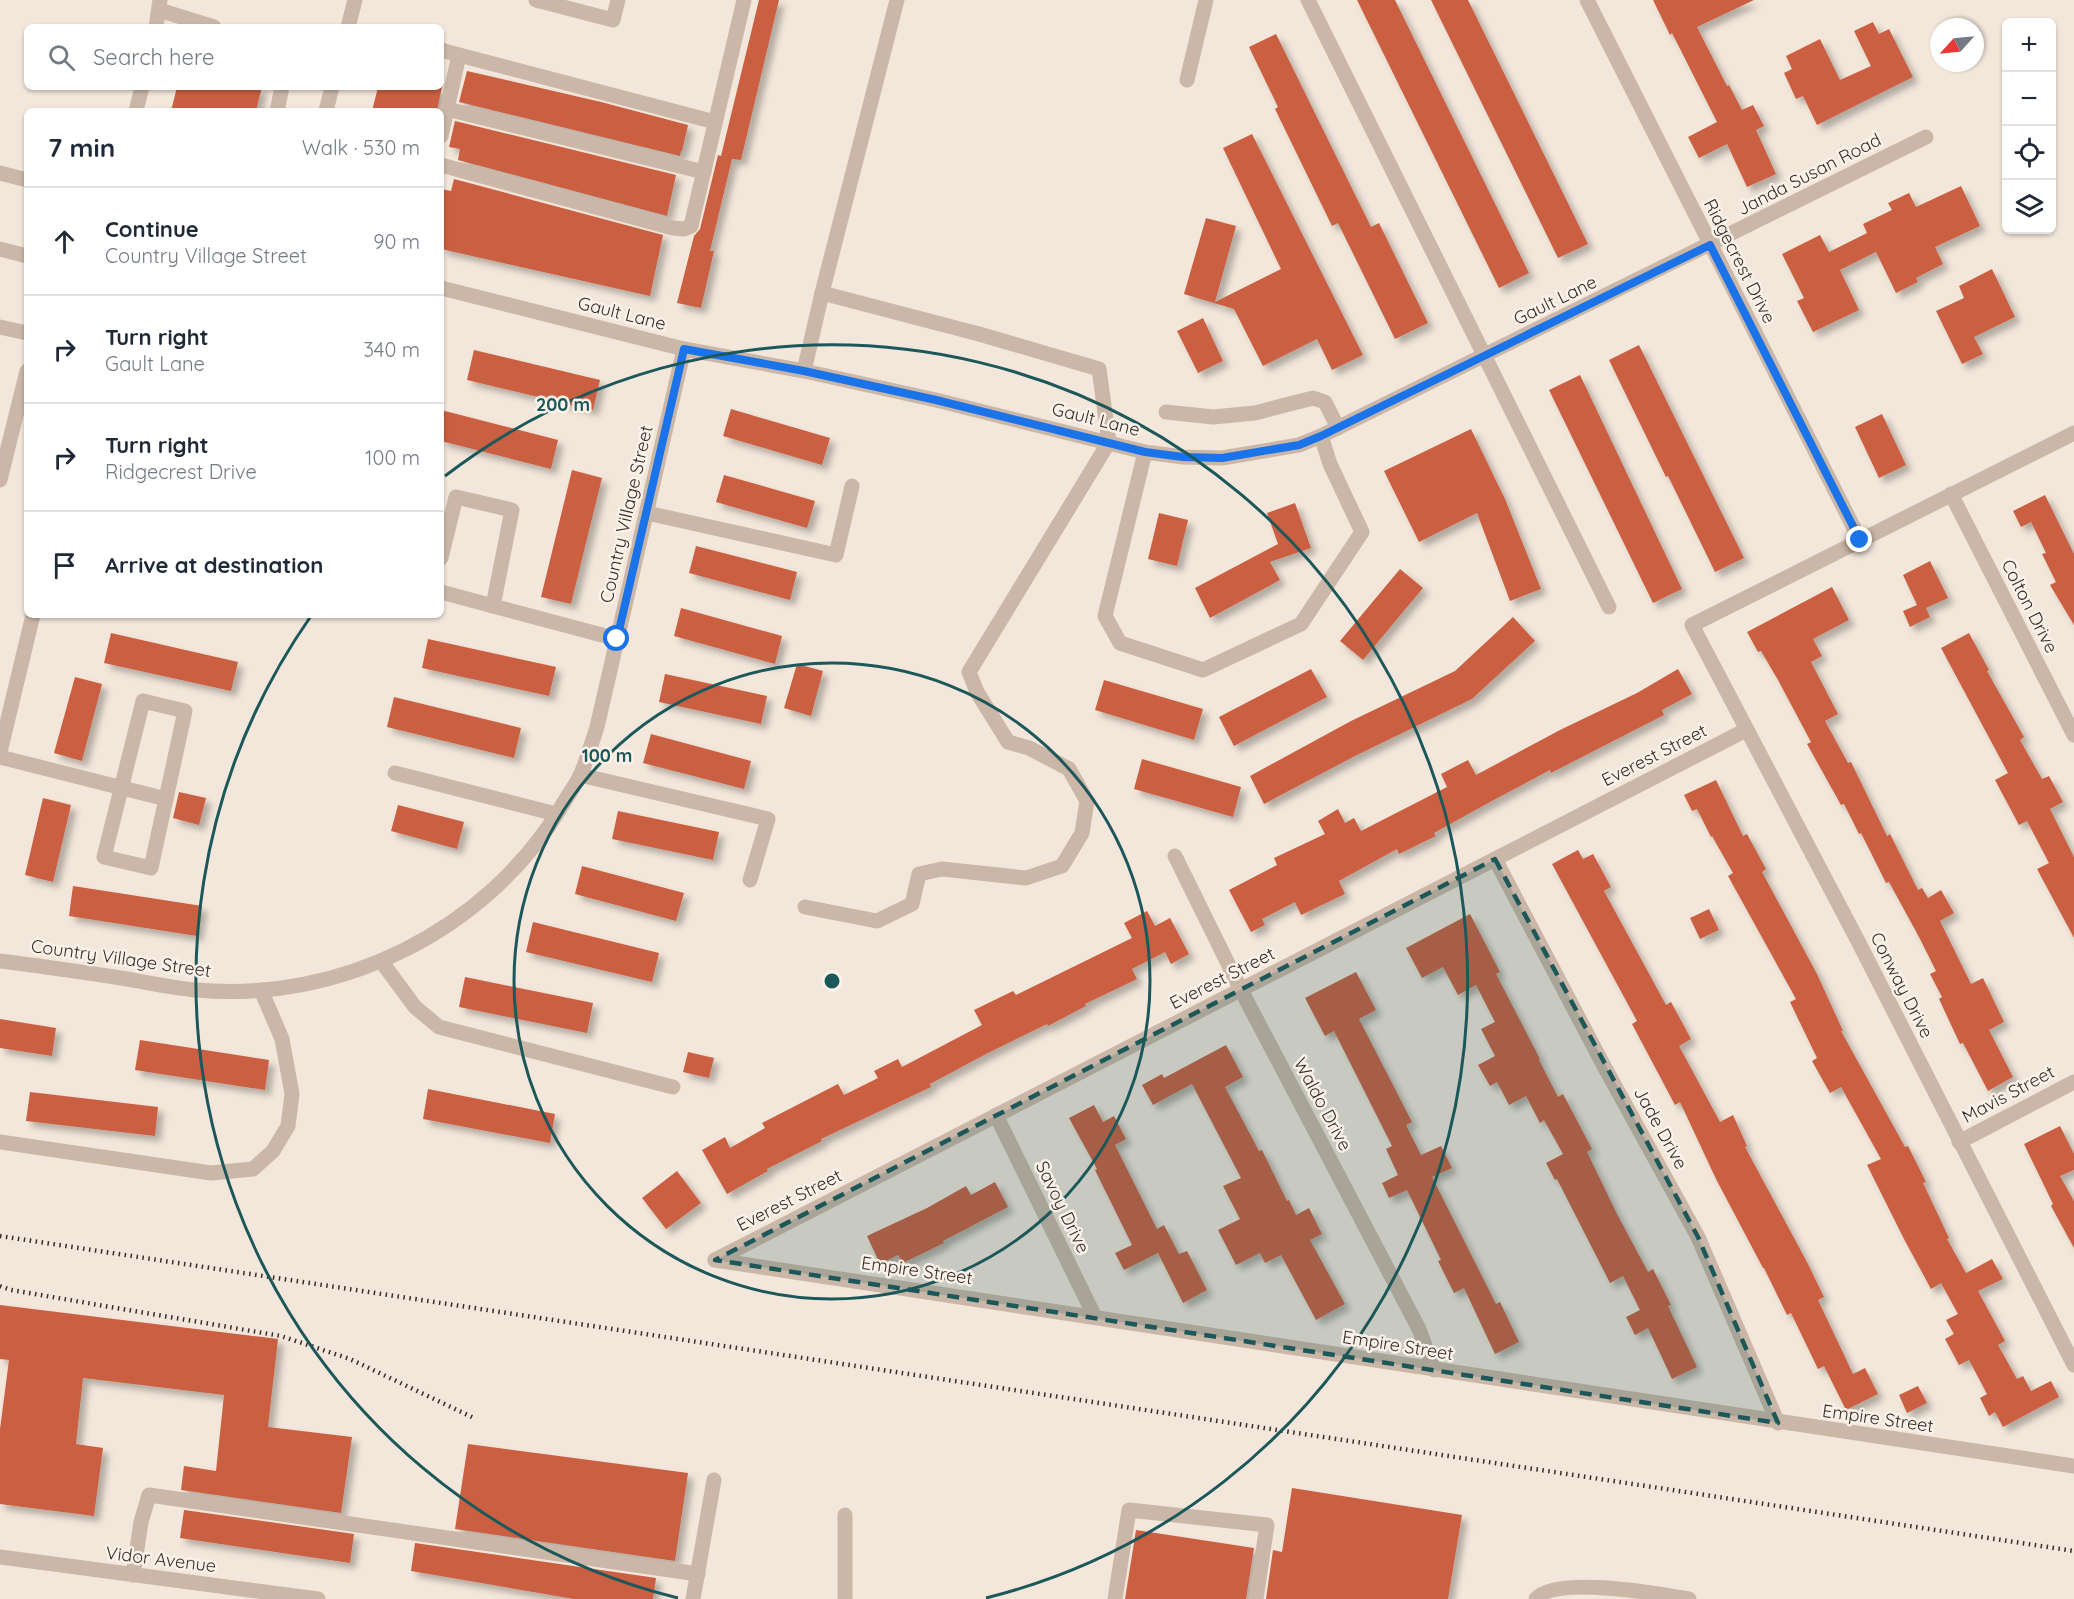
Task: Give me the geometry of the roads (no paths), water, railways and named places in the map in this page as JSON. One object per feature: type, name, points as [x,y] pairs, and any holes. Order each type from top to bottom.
[{"type":"street","points":[[350,24],[356,0]]},
{"type":"street","points":[[536,0],[613,20],[618,0]]},
{"type":"street","points":[[444,166],[650,222],[684,229],[691,226],[744,0]]},
{"type":"street","points":[[804,371],[897,0]]},
{"type":"street","points":[[1187,80],[1206,0]]},
{"type":"street","points":[[1308,0],[1609,607]]},
{"type":"street","name":"Ridgecrest Drive","points":[[1587,0],[1860,540]]},
{"type":"street","points":[[156,24],[159,5],[206,24]]},
{"type":"street","points":[[444,51],[715,122]]},
{"type":"street","points":[[444,122],[459,55]]},
{"type":"street","points":[[137,108],[141,90]]},
{"type":"street","points":[[278,108],[281,90]]},
{"type":"street","points":[[327,108],[331,90]]},
{"type":"street","points":[[447,109],[704,172]]},
{"type":"street","name":"Janda Susan Road","points":[[1710,245],[1926,137]]},
{"type":"street","points":[[0,173],[24,179]]},
{"type":"street","name":"Gault Lane","points":[[444,289],[684,349],[804,371],[936,400],[1145,452],[1183,457],[1222,458],[1299,445],[1321,436],[1710,245]]},
{"type":"street","points":[[0,249],[24,255]]},
{"type":"street","points":[[805,907],[877,921],[912,904],[920,874],[942,869],[1026,878],[1062,866],[1082,833],[1087,801],[1069,768],[1029,748],[1008,742],[977,692],[969,672],[1109,442],[1099,369],[979,334],[822,293]]},
{"type":"street","points":[[0,327],[24,332]]},
{"type":"street","name":"Country Village Street","points":[[0,961],[198,990],[261,990],[300,986],[333,978],[398,954],[435,932],[483,898],[518,865],[556,814],[580,775],[597,727],[684,349]]},
{"type":"street","points":[[0,480],[24,383]]},
{"type":"street","points":[[1166,412],[1213,417],[1255,413],[1313,398],[1325,402],[1338,428]]},
{"type":"street","points":[[1860,540],[2074,433]]},
{"type":"street","points":[[1145,452],[1106,616],[1120,643],[1203,670],[1301,624],[1362,532],[1330,464],[1321,436]]},
{"type":"street","points":[[646,513],[836,555],[852,486]]},
{"type":"street","name":"Colton Drive","points":[[1950,494],[2074,735]]},
{"type":"street","points":[[444,546],[456,497],[512,510],[493,606]]},
{"type":"street","name":"Conway Drive","points":[[1860,540],[1692,625],[2074,1365]]},
{"type":"street","points":[[444,593],[617,639]]},
{"type":"street","points":[[0,752],[32,618]]},
{"type":"street","points":[[143,701],[185,711],[151,868],[104,857],[121,788],[143,701]]},
{"type":"street","name":"Everest Street","points":[[716,1260],[1746,730]]},
{"type":"street","points":[[0,757],[166,799]]},
{"type":"street","points":[[395,773],[556,814]]},
{"type":"street","points":[[580,775],[768,819],[750,880]]},
{"type":"street","name":"Waldo Drive","points":[[1175,856],[1241,990],[1419,1329],[1434,1370]]},
{"type":"street","name":"Jade Drive","points":[[1495,859],[1604,1066],[1698,1237],[1778,1423]]},
{"type":"street","points":[[381,961],[415,1007],[439,1027],[673,1088]]},
{"type":"street","points":[[0,1142],[211,1173],[253,1169],[273,1151],[288,1126],[292,1094],[282,1039],[261,990]]},
{"type":"street","name":"Mavis Street","points":[[1959,1142],[2074,1082]]},
{"type":"street","name":"Savoy Drive","points":[[996,1115],[1094,1316]]},
{"type":"street","name":"Empire Street","points":[[716,1260],[1094,1316],[1778,1423],[2074,1466]]},
{"type":"street","points":[[693,1599],[714,1480]]},
{"type":"street","points":[[133,1575],[141,1522],[149,1495],[698,1574]]},
{"type":"street","points":[[1115,1599],[1129,1510],[1267,1525],[1256,1599]]},
{"type":"street","points":[[845,1515],[845,1599]]},
{"type":"street","name":"Vidor Avenue","points":[[0,1557],[318,1599]]},
{"type":"street","points":[[1538,1597],[1564,1588],[1592,1586],[1689,1599]]},
{"type":"railway","points":[[0,1236],[2074,1551]]},
{"type":"railway","points":[[0,1286],[11,1290],[281,1336],[350,1359],[474,1418]]}]
